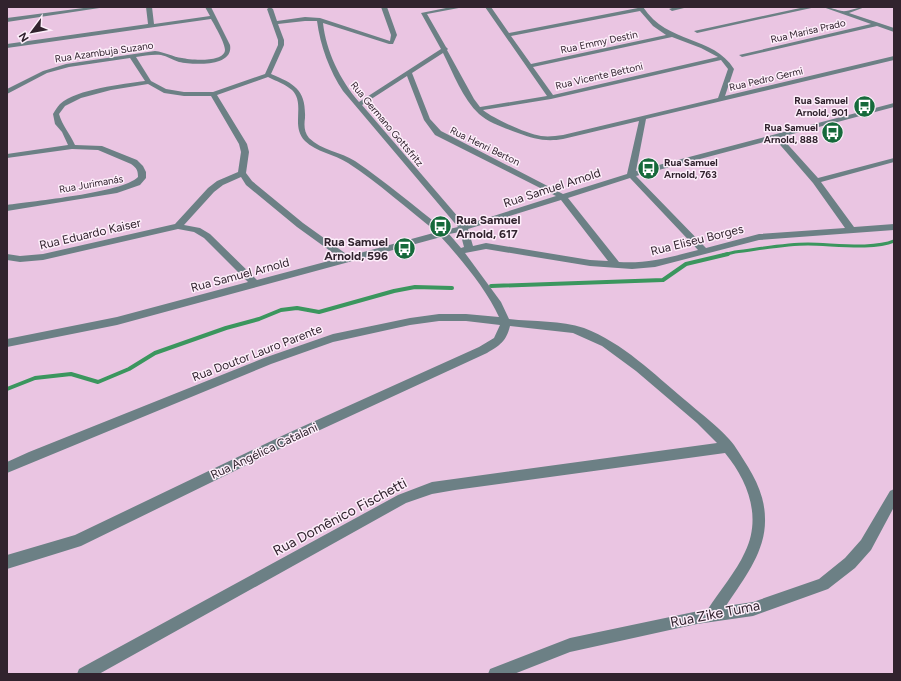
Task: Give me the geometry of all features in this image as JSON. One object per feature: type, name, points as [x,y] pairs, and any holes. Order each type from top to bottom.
[{"type":"street","points":[[7,20],[103,7]]},
{"type":"street","points":[[149,7],[151,26]]},
{"type":"street","name":"Rua Azambuja Suzano","points":[[7,92],[45,72],[60,67],[155,53],[196,62],[219,59],[226,55],[228,51],[227,45],[208,7]]},
{"type":"street","points":[[276,23],[304,19],[320,20],[391,43],[394,35],[384,7]]},
{"type":"street","name":"Rua Pedro Germi","points":[[461,7],[424,13],[445,49],[471,100],[487,118],[526,134],[546,139],[562,137],[894,58]]},
{"type":"street","points":[[488,7],[551,97]]},
{"type":"street","points":[[672,9],[685,7]]},
{"type":"street","points":[[697,31],[813,7]]},
{"type":"street","points":[[826,7],[894,30]]},
{"type":"street","points":[[844,13],[862,7]]},
{"type":"street","points":[[508,35],[640,8],[658,27],[723,58],[728,62],[731,69],[720,99]]},
{"type":"street","points":[[132,56],[149,82],[164,91],[184,94],[212,94],[228,90],[268,75],[281,45],[276,23],[270,9]]},
{"type":"street","points":[[7,46],[213,17]]},
{"type":"street","name":"Rua Germano Gottsfritz","points":[[320,20],[320,27],[340,84],[462,228]]},
{"type":"street","name":"Rua Marisa Prado","points":[[742,55],[878,24]]},
{"type":"street","name":"Rua Emmy Destin","points":[[530,66],[673,35]]},
{"type":"street","points":[[358,105],[445,49]]},
{"type":"street","name":"Rua Vicente Bettoni","points":[[478,109],[551,97],[723,58]]},
{"type":"street","name":"Rua Henri Berton","points":[[410,72],[427,120],[438,133],[556,192],[562,197],[617,266]]},
{"type":"street","points":[[268,75],[289,85],[300,96],[302,102],[300,123],[301,130],[308,140],[348,160],[361,169],[442,233],[459,251],[498,304],[506,322]]},
{"type":"street","points":[[7,156],[72,147],[65,131],[58,124],[56,118],[56,114],[63,105],[79,97],[97,91],[149,82]]},
{"type":"street","points":[[212,94],[243,144],[245,152],[242,173],[249,184],[300,225],[346,258]]},
{"type":"street","name":"Rua Samuel Arnold","points":[[7,343],[117,321],[255,284],[346,258],[462,228],[631,175],[894,105]]},
{"type":"street","points":[[643,118],[631,175],[704,250]]},
{"type":"street","points":[[777,137],[816,181],[852,231]]},
{"type":"street","name":"Rua Jurimanás","points":[[7,208],[112,192],[130,187],[142,178],[140,166],[134,162],[99,148],[72,147]]},
{"type":"street","points":[[816,181],[894,160]]},
{"type":"street","points":[[178,226],[211,190],[220,183],[242,173]]},
{"type":"street","points":[[178,226],[197,230],[207,236],[255,284]]},
{"type":"street","name":"Rua Eduardo Kaiser","points":[[7,257],[20,259],[43,257],[178,226]]},
{"type":"street","name":"Rua Eliseu Borges","points":[[459,251],[486,246],[617,266],[655,264],[704,250],[759,238],[894,227]]},
{"type":"street","points":[[462,228],[469,248]]},
{"type":"street","name":"Rua Doutor Lauro Parente","points":[[7,468],[267,360],[330,339],[417,320],[444,317],[474,317],[520,324],[564,327],[583,332],[600,340],[644,372],[707,425],[729,447],[740,462],[754,488],[760,517],[758,536],[750,556],[711,616]]},
{"type":"street","name":"Rua Angélica Catalani","points":[[7,562],[76,541],[276,445],[483,350],[498,341],[503,333],[506,322]]},
{"type":"street","name":"Rua Domênico Fischetti","points":[[84,674],[402,499],[418,492],[455,484],[729,447]]},
{"type":"street","name":"Rua Zike Tuma","points":[[495,674],[570,645],[697,617],[711,616],[753,608],[823,584],[850,563],[866,545],[894,495]]},
{"type":"waterway","points":[[723,255],[790,245],[808,244],[864,246],[885,244],[894,241]]},
{"type":"waterway","points":[[491,286],[663,280],[686,264],[728,254]]},
{"type":"waterway","points":[[7,389],[35,378],[71,374],[98,382],[129,369],[155,353],[226,328],[259,319],[281,310],[297,308],[319,312],[394,291],[415,287],[452,288]]},
{"type":"place","name":"Rua Samuel Arnold, 901","points":[[864,106]]},
{"type":"place","name":"Rua Samuel Arnold, 888","points":[[833,133]]},
{"type":"place","name":"Rua Samuel Arnold, 763","points":[[649,168]]},
{"type":"place","name":"Rua Samuel Arnold, 617","points":[[440,227]]},
{"type":"place","name":"Rua Samuel Arnold, 596","points":[[404,249]]}]
